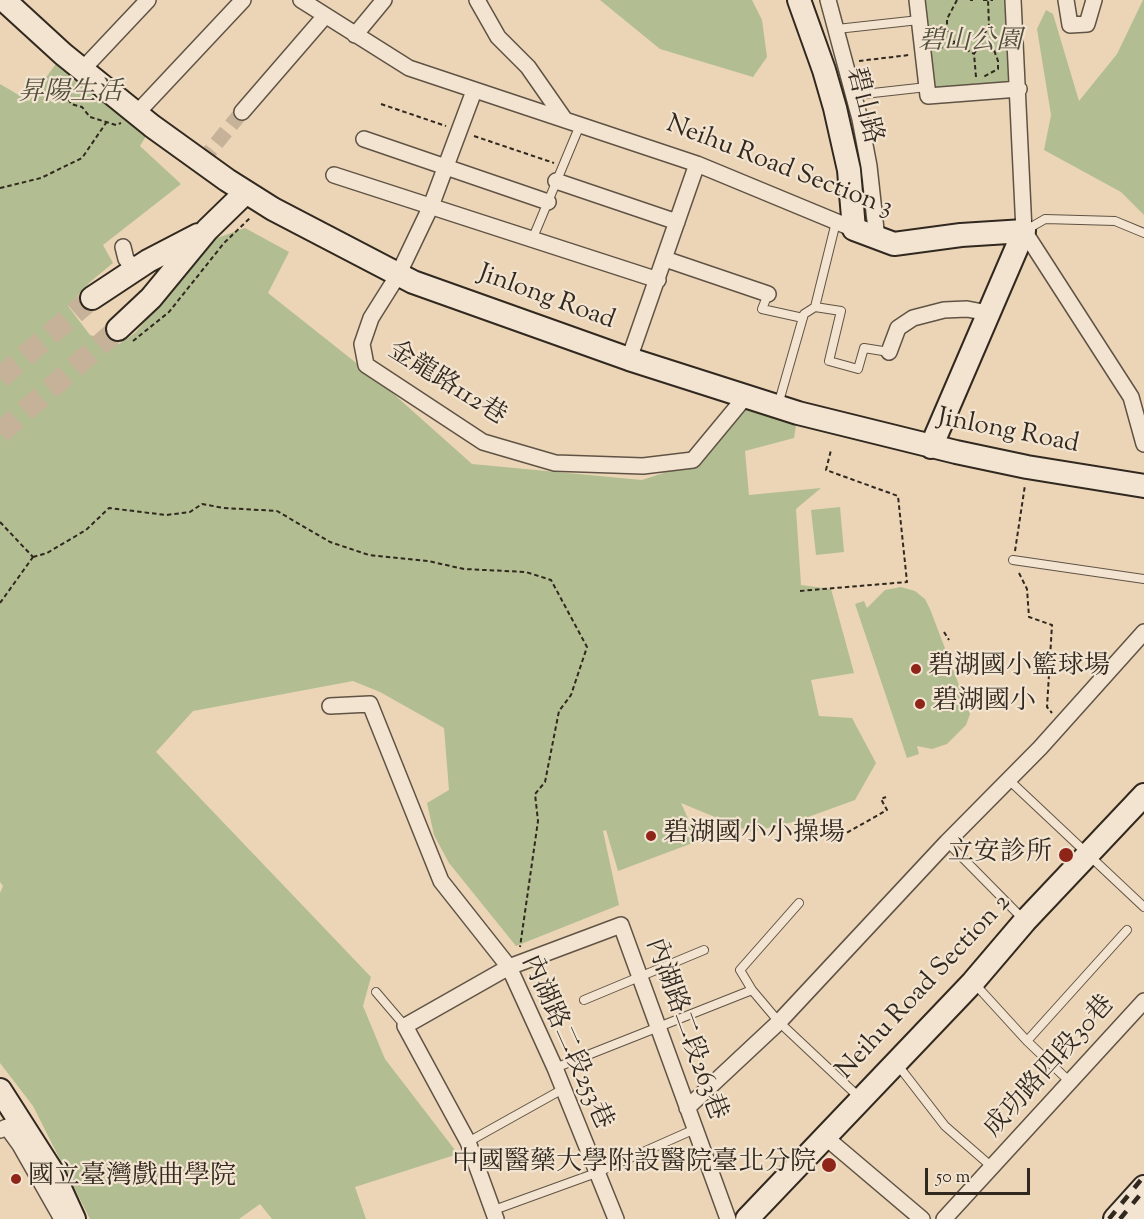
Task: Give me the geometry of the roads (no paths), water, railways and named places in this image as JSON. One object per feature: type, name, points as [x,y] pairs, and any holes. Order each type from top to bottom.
[{"type":"street","name":"Jinlong Road","points":[[4,0],[82,70],[133,111],[254,197],[398,276],[629,359],[777,406],[931,447],[1028,467],[1144,486]]},
{"type":"street","points":[[82,70],[148,0]]},
{"type":"street","points":[[133,111],[243,0]]},
{"type":"street","name":"Neihu Road Section 3","points":[[301,0],[409,68],[474,92],[697,164],[877,239],[894,244],[961,235],[1024,231]]},
{"type":"street","points":[[355,35],[384,0]]},
{"type":"street","points":[[477,0],[498,37],[528,67],[573,123]]},
{"type":"street","name":"碧山路","points":[[799,0],[824,70],[849,170],[845,225]]},
{"type":"street","points":[[828,0],[855,95],[869,166],[877,239]]},
{"type":"street","points":[[917,0],[928,96],[1019,89]]},
{"type":"street","points":[[931,447],[1024,231],[1019,89],[1012,0]]},
{"type":"street","points":[[1066,0],[1070,25],[1086,24],[1094,0]]},
{"type":"street","points":[[242,112],[325,16]]},
{"type":"street","name":"金龍路112巷","points":[[474,92],[431,206],[398,276],[371,318],[362,344],[366,365],[483,442],[555,463],[643,466],[693,460],[746,396]]},
{"type":"street","points":[[364,139],[548,202]]},
{"type":"street","points":[[629,359],[697,164]]},
{"type":"street","points":[[334,174],[658,280]]},
{"type":"street","points":[[556,181],[677,222]]},
{"type":"street","points":[[207,230],[126,331],[124,308],[117,300],[96,295],[207,230],[254,197]]},
{"type":"street","points":[[1024,231],[1131,397],[1144,444]]},
{"type":"street","points":[[123,247],[132,272],[130,287],[136,295],[151,298]]},
{"type":"street","points":[[665,260],[768,294]]},
{"type":"street","points":[[889,352],[898,328],[913,318],[944,310],[967,309],[987,313]]},
{"type":"street","points":[[687,1108],[779,1022],[947,842],[1010,781],[1144,632]]},
{"type":"street","name":"內湖路二段253巷","points":[[330,706],[370,704],[441,881],[514,965],[616,1219]]},
{"type":"street","name":"Neihu Road Section 2","points":[[747,1219],[973,982],[1025,921],[1144,795]]},
{"type":"street","name":"內湖路二段263巷","points":[[514,965],[621,925],[728,1219]]},
{"type":"street","points":[[495,1214],[468,1142],[405,1026],[514,965]]},
{"type":"street","name":"成功路四段30巷","points":[[944,1219],[1142,1008]]},
{"type":"street","points":[[0,1090],[53,1173],[74,1219]]},
{"type":"street","points":[[0,1130],[7,1126],[62,1219]]},
{"type":"street","points":[[824,1136],[913,1217]]},
{"type":"street","points":[[1115,1219],[1144,1187]]},
{"type":"street","points":[[1137,1219],[1144,1211]]},
{"type":"lane","points":[[837,29],[920,20]]},
{"type":"lane","points":[[855,95],[927,87]]},
{"type":"lane","points":[[532,240],[556,181],[573,123]]},
{"type":"lane","points":[[1024,231],[1045,219],[1115,221],[1144,233]]},
{"type":"lane","points":[[777,406],[804,314],[815,307],[845,225]]},
{"type":"lane","points":[[768,294],[762,309],[803,318]]},
{"type":"lane","points":[[815,307],[841,311],[829,361],[858,369],[864,348],[889,352]]},
{"type":"lane","points":[[1014,560],[1144,579]]},
{"type":"lane","points":[[1010,781],[1144,907]]},
{"type":"lane","points":[[947,842],[1025,921]]},
{"type":"lane","points":[[799,903],[740,970],[752,990],[779,1022],[861,1099]]},
{"type":"lane","points":[[1028,1041],[1127,930]]},
{"type":"lane","points":[[584,1000],[704,950]]},
{"type":"lane","points":[[973,982],[1028,1041],[1071,1082]]},
{"type":"lane","points":[[555,1068],[752,990]]},
{"type":"lane","points":[[376,992],[405,1026]]},
{"type":"lane","points":[[896,1063],[945,1126],[993,1168]]},
{"type":"lane","points":[[468,1142],[563,1089]]},
{"type":"lane","points":[[495,1214],[695,1129]]},
{"type":"tunnel","points":[[202,161],[242,112]]},
{"type":"tunnel","points":[[0,378],[92,298]]},
{"type":"tunnel","points":[[0,433],[118,329]]},
{"type":"railway","points":[[1109,1219],[1144,1176]]},
{"type":"railway","points":[[1120,1219],[1144,1190]]},
{"type":"place","name":"碧湖國小籃球場","points":[[916,669]]},
{"type":"place","name":"碧湖國小","points":[[920,704]]},
{"type":"place","name":"碧湖國小小操場","points":[[651,836]]},
{"type":"place","name":"立安診所","points":[[1066,855]]},
{"type":"place","name":"中國醫藥大學附設醫院臺北分院","points":[[829,1165]]},
{"type":"place","name":"國立臺灣戲曲學院","points":[[16,1179]]},
{"type":"park label","name":"碧山公園","points":[[970,44]]},
{"type":"park label","name":"昇陽生活","points":[[70,95]]}]
